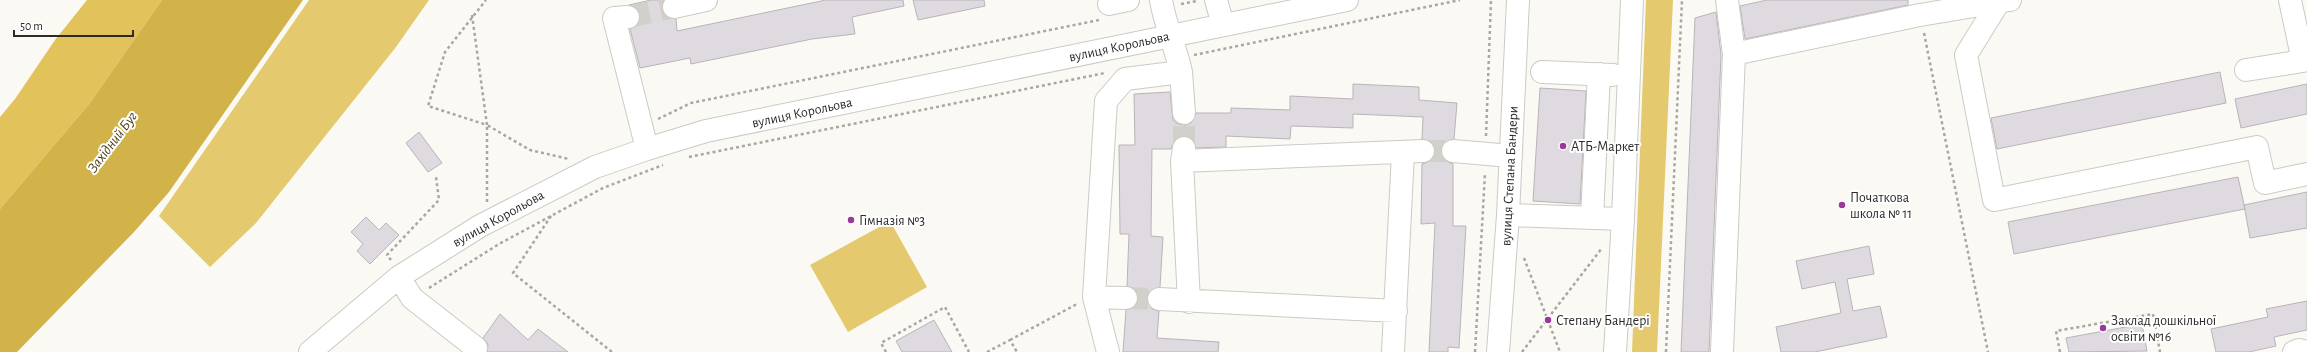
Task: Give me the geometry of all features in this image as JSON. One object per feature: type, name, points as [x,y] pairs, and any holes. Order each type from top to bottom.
[{"type":"street","points":[[674,7],[706,0]]},
{"type":"street","points":[[1160,0],[1169,35],[1180,65],[1184,113]]},
{"type":"street","points":[[1216,0],[1223,25]]},
{"type":"street","name":"вулиця Корольова","points":[[310,352],[397,272],[527,201],[595,167],[647,149],[706,132],[1169,35],[1347,0]]},
{"type":"street","name":"вулиця Степана Бандери","points":[[1498,352],[1508,215],[1518,0]]},
{"type":"street","points":[[1615,352],[1624,219],[1628,75],[1632,0]]},
{"type":"street","points":[[1722,352],[1734,54],[1727,0]]},
{"type":"street","points":[[2246,70],[2303,60],[2290,0]]},
{"type":"street","points":[[1734,54],[1920,16],[2003,1]]},
{"type":"street","points":[[2003,1],[1966,55],[1994,200],[2257,147],[2265,183],[2307,174]]},
{"type":"street","points":[[628,17],[614,18],[647,149]]},
{"type":"street","points":[[1108,352],[1094,297],[1106,101],[1125,79],[1180,65]]},
{"type":"street","points":[[1542,72],[1628,75]]},
{"type":"street","points":[[1592,218],[1599,74]]},
{"type":"street","points":[[1452,151],[1511,156]]},
{"type":"street","points":[[1189,302],[1183,155],[1413,152],[1393,352]]},
{"type":"street","points":[[1508,215],[1624,219]]},
{"type":"street","points":[[397,272],[412,298],[476,348]]},
{"type":"street","points":[[1094,297],[1126,298]]},
{"type":"street","points":[[1159,299],[1189,302],[1396,311]]},
{"type":"street","points":[[2294,352],[2299,350],[2307,352]]},
{"type":"path","points":[[486,0],[472,15],[445,52],[428,106],[486,125],[530,150],[576,161]]},
{"type":"path","points":[[1180,65],[1460,0]]},
{"type":"path","points":[[1475,352],[1486,154],[1491,0]]},
{"type":"path","points":[[1666,352],[1682,0]]},
{"type":"path","points":[[472,15],[486,125],[487,206]]},
{"type":"path","points":[[1920,16],[1988,352]]},
{"type":"path","points":[[686,158],[1109,72]]},
{"type":"path","points":[[412,298],[499,244],[603,188],[665,165]]},
{"type":"path","points":[[397,272],[387,255],[439,200],[436,177]]},
{"type":"path","points":[[552,216],[513,273],[612,352]]},
{"type":"path","points":[[1522,352],[1607,242]]},
{"type":"path","points":[[1524,257],[1560,352]]},
{"type":"path","points":[[987,352],[1070,307],[1094,297]]},
{"type":"path","points":[[886,352],[881,342],[945,307],[970,352]]},
{"type":"path","points":[[2060,352],[2056,331],[2153,314],[2160,352]]},
{"type":"path","points":[[1010,340],[1017,352]]},
{"type":"shaded area","points":[[87,0],[162,0],[89,104],[0,209],[0,117],[15,99],[55,40]]},
{"type":"shaded area","points":[[309,0],[429,0],[396,47],[256,223],[210,267],[159,216]]},
{"type":"shaded area","points":[[1646,0],[1673,0],[1657,352],[1632,352]]},
{"type":"shaded area","points":[[890,221],[927,287],[848,332],[810,265]]},
{"type":"water","name":"Західний Буг","points":[[162,0],[303,0],[169,192],[134,232],[17,352],[0,352],[0,209],[89,104]]},
{"type":"building","points":[[651,0],[664,0],[662,10],[665,16],[676,19],[677,31],[826,0],[903,0],[904,6],[852,17],[855,34],[812,39],[691,64],[690,58],[640,68],[630,29],[639,23],[640,16],[638,10],[629,5]]},
{"type":"building","points":[[913,0],[984,0],[985,6],[918,20]]},
{"type":"building","points":[[1767,0],[1908,0],[1908,5],[1745,39],[1740,6]]},
{"type":"building","points":[[1716,12],[1721,55],[1709,352],[1681,352],[1695,18]]},
{"type":"building","points":[[2220,72],[2226,103],[1997,149],[1991,118]]},
{"type":"building","points":[[1353,84],[1419,87],[1419,100],[1457,103],[1454,139],[1443,144],[1441,150],[1446,161],[1453,164],[1453,226],[1466,226],[1459,348],[1448,347],[1448,352],[1429,352],[1435,223],[1421,224],[1422,164],[1430,161],[1435,151],[1433,144],[1422,139],[1423,117],[1353,114],[1353,128],[1291,126],[1290,139],[1226,136],[1226,147],[1196,148],[1192,139],[1186,136],[1175,140],[1171,149],[1152,149],[1151,236],[1163,237],[1160,287],[1149,292],[1147,299],[1152,309],[1159,311],[1157,338],[1219,342],[1218,352],[1123,352],[1126,310],[1136,305],[1138,298],[1137,292],[1127,286],[1129,234],[1120,234],[1119,145],[1135,145],[1134,94],[1170,92],[1173,120],[1178,124],[1185,125],[1191,123],[1196,113],[1231,113],[1231,108],[1290,110],[1290,96],[1353,99]]},
{"type":"building","points":[[2307,84],[2307,114],[2241,128],[2235,99]]},
{"type":"building","name":"АТБ-Маркет","points":[[1540,88],[1586,91],[1580,204],[1533,201]]},
{"type":"building","points":[[419,132],[442,163],[428,172],[406,143]]},
{"type":"building","points":[[2238,177],[2245,209],[2014,254],[2008,222]]},
{"type":"building","points":[[2307,192],[2307,228],[2250,238],[2244,205]]},
{"type":"building","points":[[366,217],[379,230],[386,223],[399,235],[370,264],[357,251],[363,244],[351,232]]},
{"type":"building","points":[[1869,246],[1874,274],[1847,279],[1853,311],[1880,306],[1887,337],[1815,352],[1781,352],[1776,327],[1841,313],[1835,282],[1802,289],[1796,261]]},
{"type":"building","points":[[2307,301],[2307,330],[2274,337],[2276,346],[2249,352],[2216,352],[2211,329],[2268,317],[2266,309]]},
{"type":"building","points":[[500,314],[528,340],[538,329],[568,352],[487,352],[488,344],[483,338]]},
{"type":"building","points":[[934,320],[952,352],[902,352],[896,341]]},
{"type":"building","points":[[2142,324],[2147,351],[2069,352],[2066,338]]},
{"type":"tunnel","points":[[628,17],[674,7]]},
{"type":"tunnel","points":[[1184,113],[1184,148]]},
{"type":"tunnel","points":[[1423,151],[1453,151]]},
{"type":"tunnel","points":[[1126,298],[1159,299]]},
{"type":"place","name":"АТБ-Маркет","points":[[1563,146]]},
{"type":"place","name":"Початкова школа № 11","points":[[1842,205]]},
{"type":"place","name":"Гімназія №3","points":[[851,220]]},
{"type":"place","name":"Степану Бандері","points":[[1548,320]]},
{"type":"place","name":"Заклад дошкільної освіти №16","points":[[2103,328]]}]
